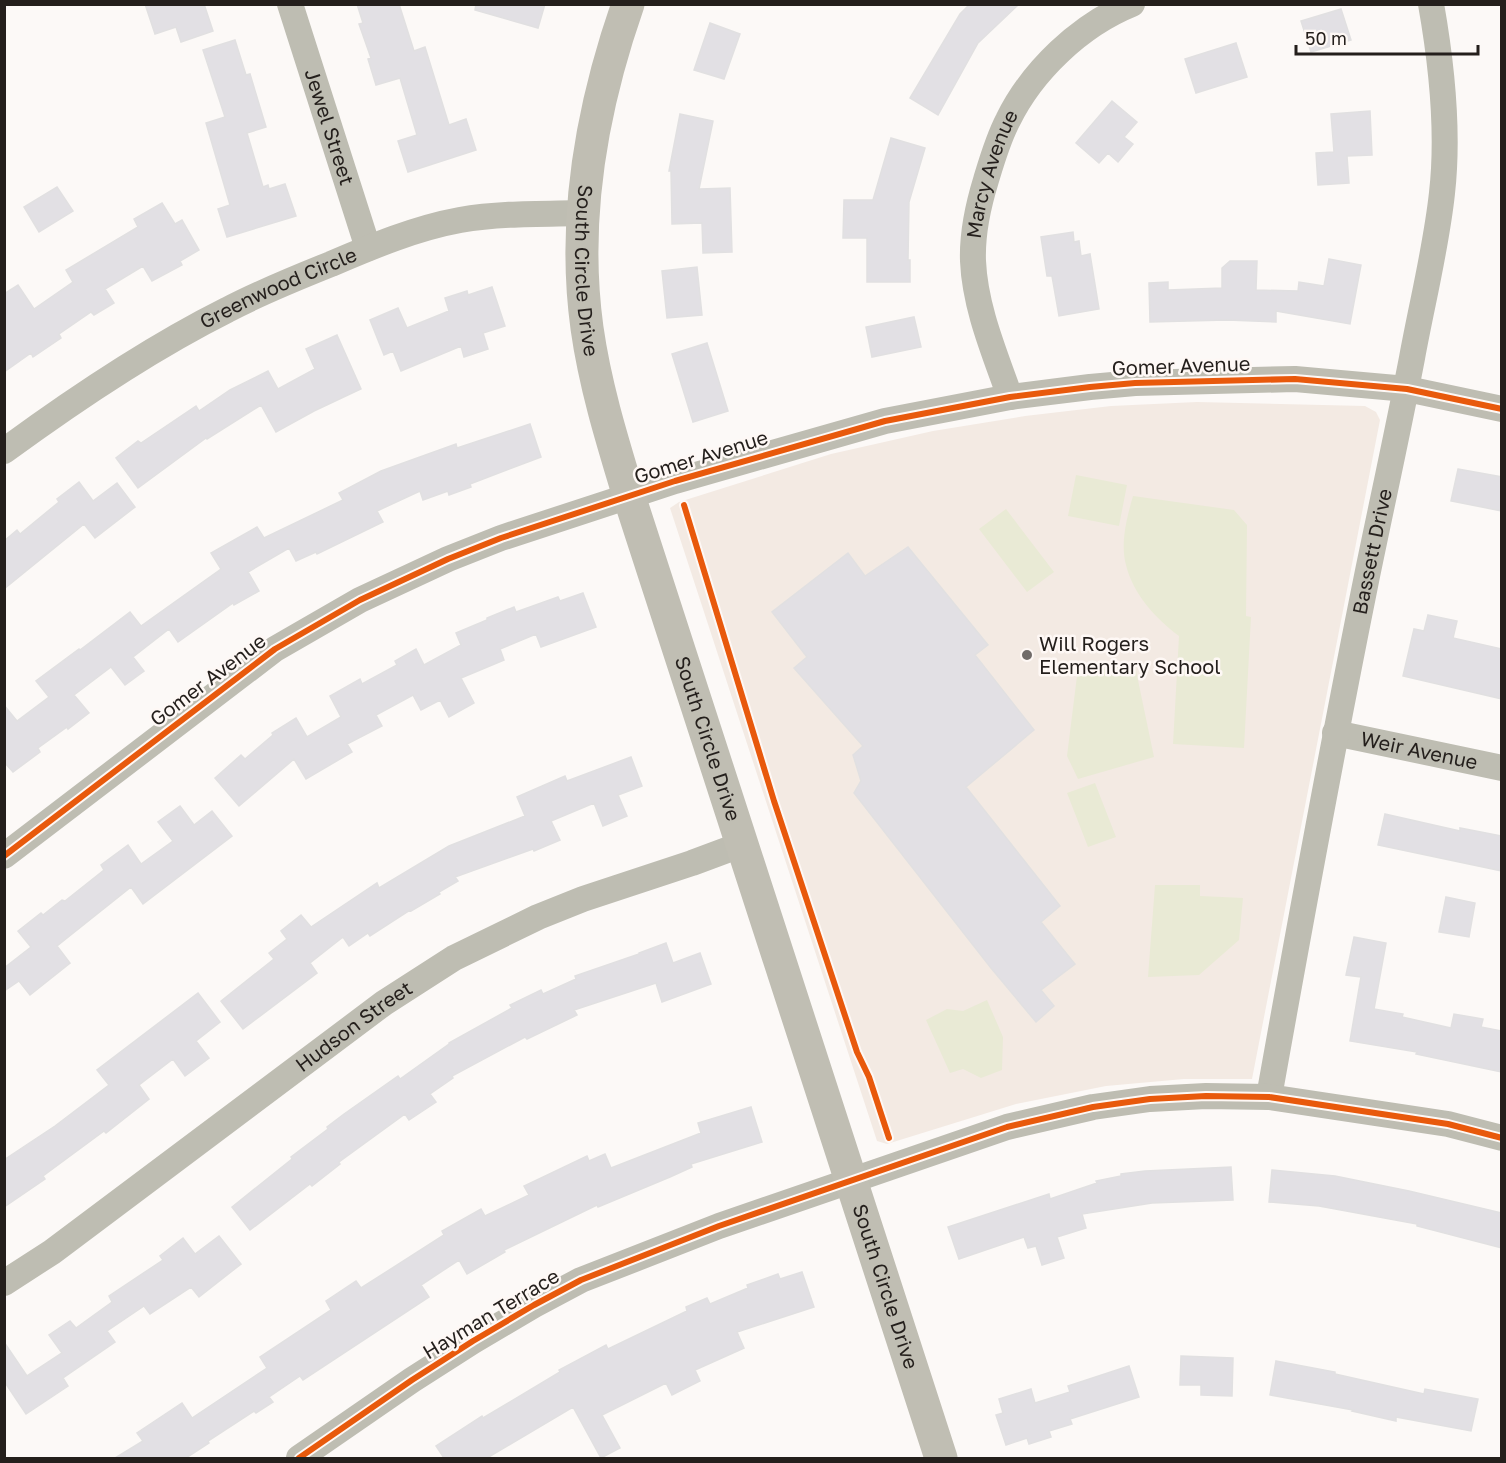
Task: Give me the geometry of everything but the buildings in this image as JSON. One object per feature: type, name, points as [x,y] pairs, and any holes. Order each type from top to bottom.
[{"type":"main road","name":"South Circle Drive","points":[[628,4],[613,47],[599,101],[589,155],[583,213],[583,269],[587,327],[604,410],[629,496],[941,1458]]},
{"type":"street","name":"Jewel Street","points":[[290,4],[368,248]]},
{"type":"street","name":"Marcy Avenue","points":[[1010,397],[985,323],[973,261],[975,226],[993,158],[1008,120],[1027,90],[1050,61],[1084,31],[1132,4]]},
{"type":"street","name":"Bassett Drive","points":[[1269,1097],[1335,733],[1435,243],[1442,192],[1444,144],[1443,92],[1431,4]]},
{"type":"street","name":"Greenwood Circle","points":[[4,451],[50,418],[170,341],[228,309],[368,248],[460,220],[497,216],[583,213]]},
{"type":"street","name":"Gomer Avenue","points":[[4,856],[197,707],[275,650],[360,600],[448,559],[501,538],[705,472],[885,421],[1010,397],[1135,383],[1295,379],[1407,389],[1502,409]]},
{"type":"street","name":"Weir Avenue","points":[[1335,733],[1502,768]]},
{"type":"street","name":"Hudson Street","points":[[4,1283],[52,1252],[384,1003],[454,958],[520,925],[583,899],[743,844]]},
{"type":"street","name":"Hayman Terrace","points":[[299,1458],[473,1341],[581,1280],[709,1230],[1007,1127],[1066,1112],[1150,1099],[1206,1096],[1269,1097],[1448,1124],[1502,1138]]},
{"type":"shaded area","name":"Will Rogers Elementary School","points":[[1197,402],[1365,406],[1376,412],[1380,420],[1252,1079],[1184,1079],[1106,1086],[1016,1104],[887,1144],[877,1141],[670,508],[679,502],[831,454],[933,431],[1025,416],[1111,406]]},
{"type":"green space","points":[[1076,475],[1127,485],[1119,526],[1068,516]]},
{"type":"green space","points":[[1133,496],[1234,510],[1247,525],[1246,616],[1251,617],[1244,748],[1173,744],[1179,636],[1146,605],[1129,576],[1124,557],[1124,539]]},
{"type":"green space","points":[[1006,509],[1054,572],[1027,592],[979,529]]},
{"type":"green space","points":[[1134,661],[1154,757],[1078,779],[1067,756],[1077,676]]},
{"type":"green space","points":[[1095,783],[1116,837],[1088,847],[1067,793]]},
{"type":"green space","points":[[1155,885],[1200,885],[1200,896],[1243,898],[1239,940],[1199,975],[1148,977]]},
{"type":"green space","points":[[987,1000],[1003,1037],[1002,1070],[981,1078],[963,1069],[950,1073],[926,1020],[947,1009],[963,1011]]},
{"type":"cycle path","points":[[4,856],[275,649],[360,600],[448,559],[501,538],[675,481],[885,421],[1010,397],[1135,383],[1295,379],[1407,389],[1502,409]]},
{"type":"cycle path","points":[[684,505],[774,801],[857,1052],[869,1077],[889,1138]]},
{"type":"cycle path","points":[[299,1458],[473,1341],[581,1280],[719,1226],[1007,1127],[1093,1107],[1150,1099],[1206,1096],[1269,1097],[1448,1124],[1502,1138]]},
{"type":"place","name":"Will Rogers Elementary School","points":[[1027,655]]}]
